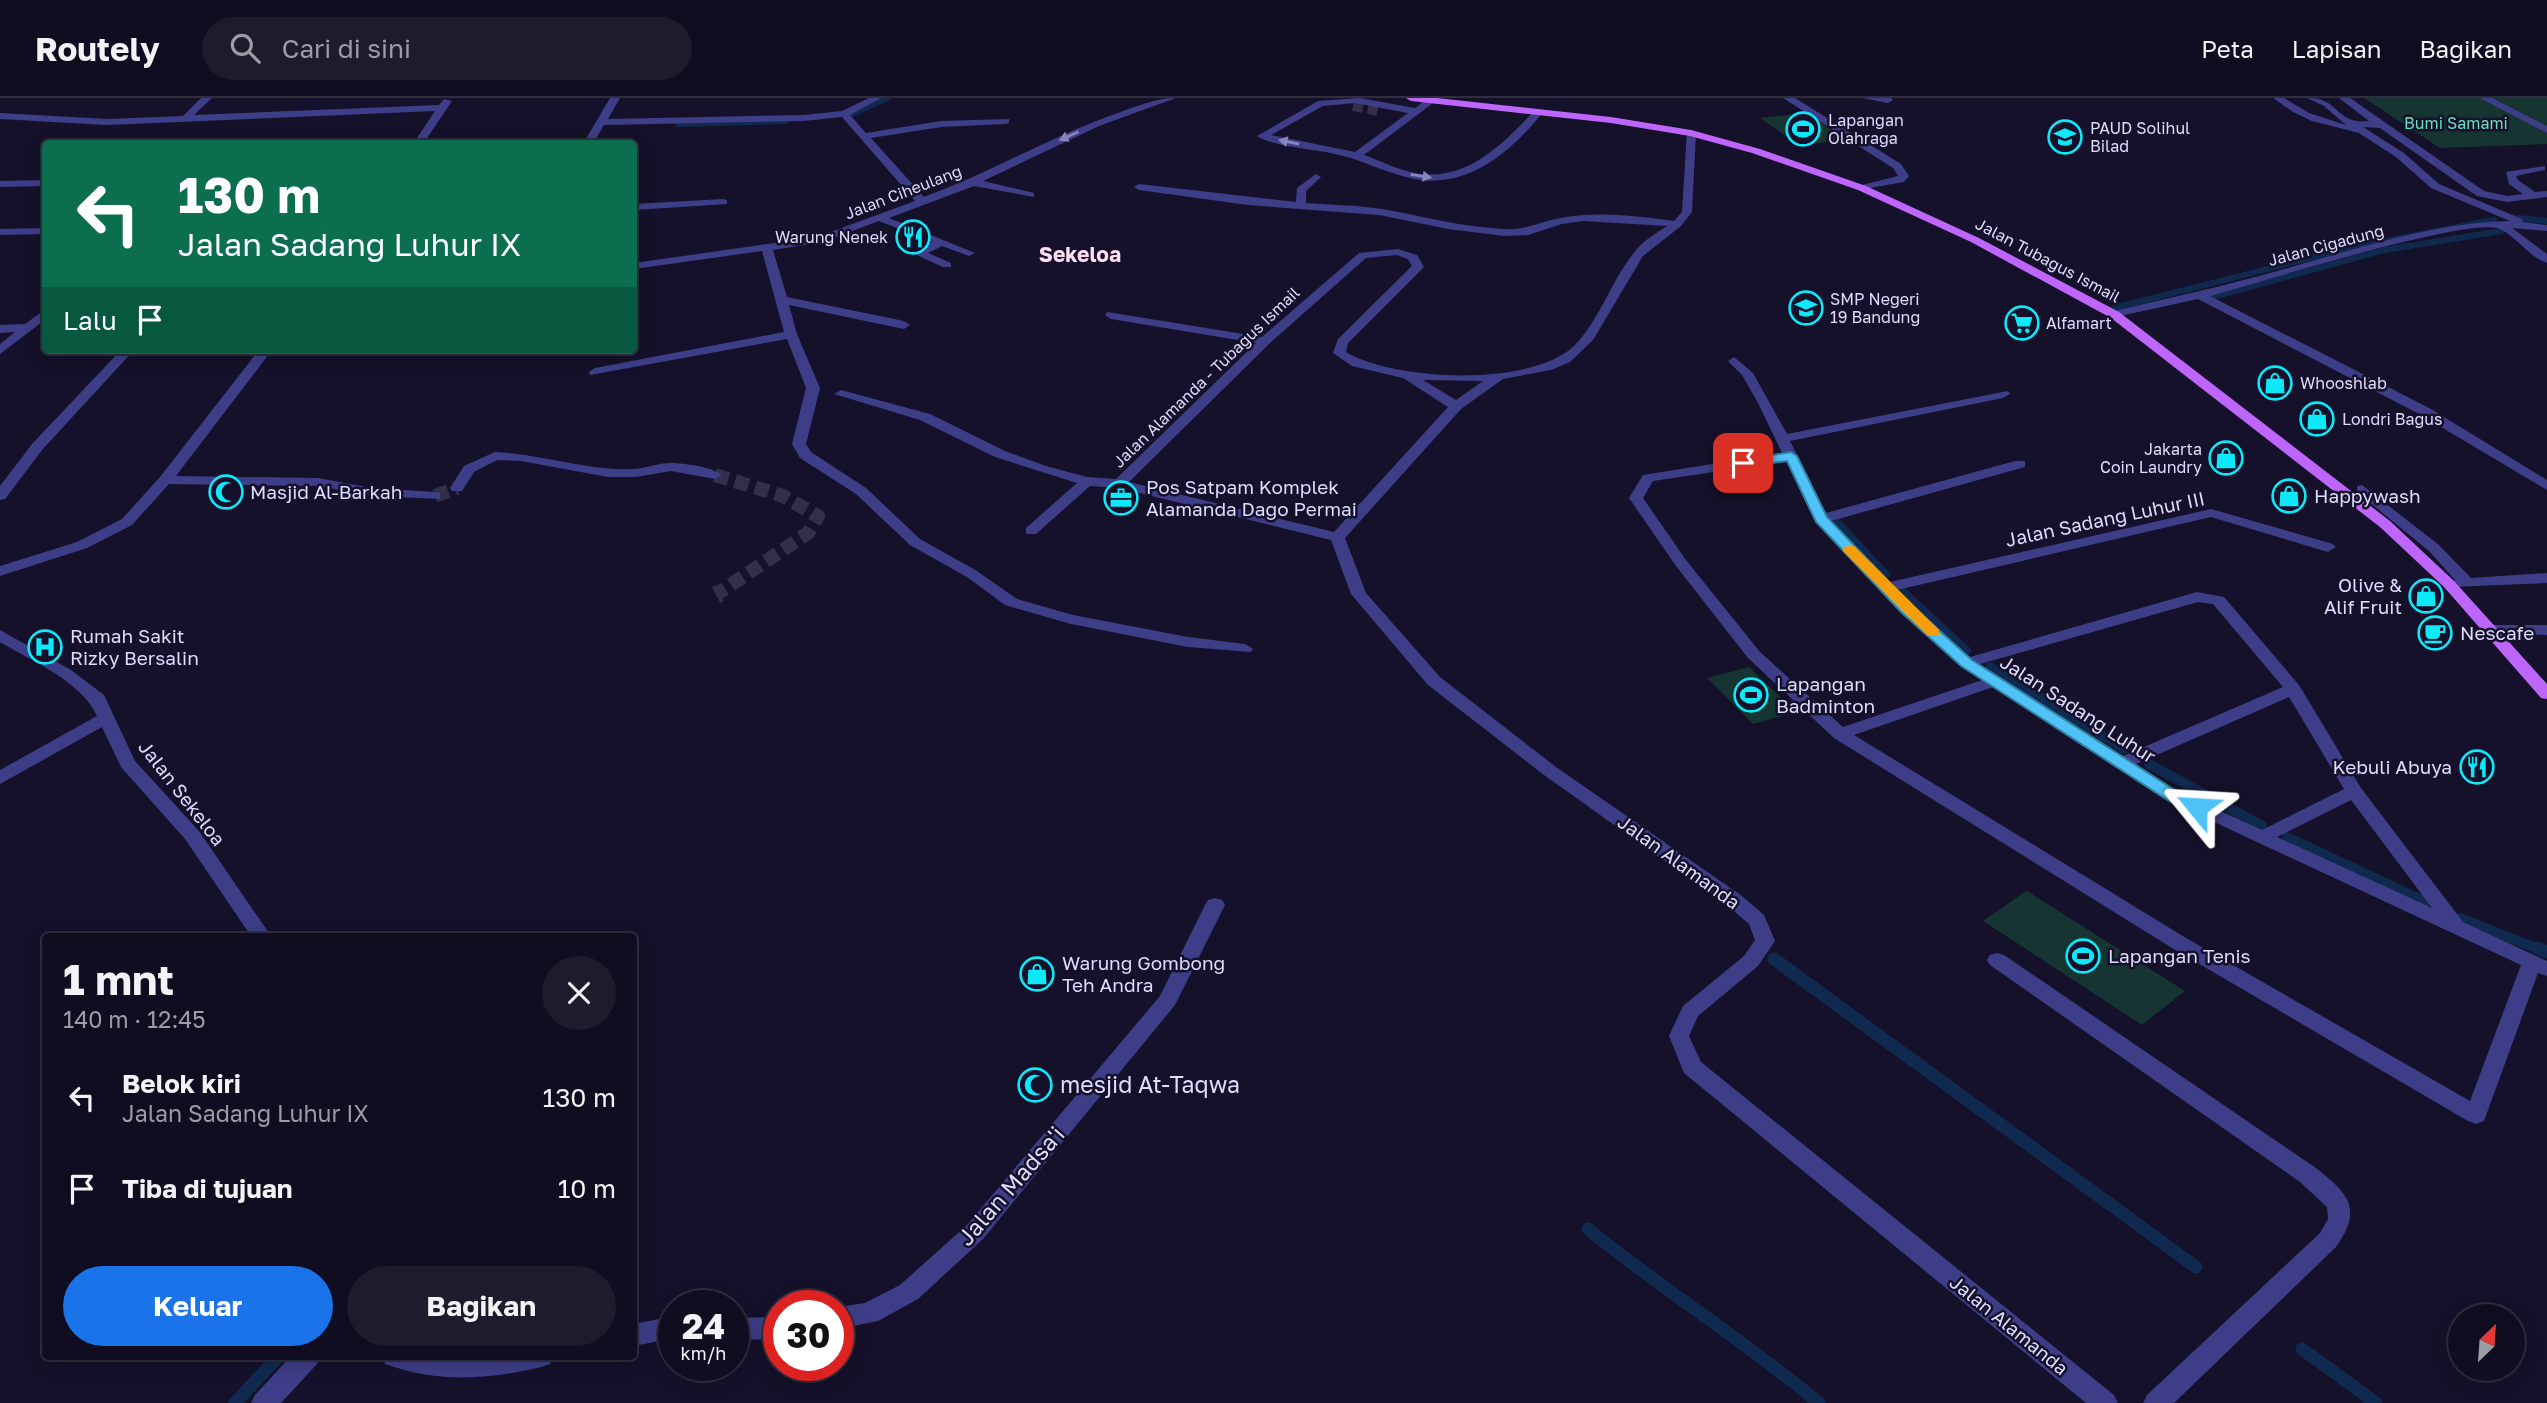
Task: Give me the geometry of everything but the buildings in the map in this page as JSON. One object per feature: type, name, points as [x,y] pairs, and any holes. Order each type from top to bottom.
[{"type":"main road","name":"Jalan Tubagus Ismail","points":[[1411,98],[1691,133],[1756,151],[1862,188],[1975,240],[2115,315],[2385,524],[2449,584],[2547,694]]},
{"type":"street","points":[[185,119],[207,98]]},
{"type":"street","points":[[421,140],[449,98]]},
{"type":"street","points":[[590,140],[615,98]]},
{"type":"street","points":[[601,122],[804,118],[844,114],[876,98]]},
{"type":"street","name":"Jalan Ciheulang","points":[[637,266],[819,240],[972,182],[1067,136],[1171,98]]},
{"type":"street","points":[[1788,98],[1897,166],[1904,176],[1900,180],[1862,188]]},
{"type":"street","points":[[1867,98],[1888,100]]},
{"type":"street","points":[[2278,98],[2295,111],[2325,124],[2382,125]]},
{"type":"street","points":[[2312,98],[2327,104],[2354,126],[2400,155],[2435,186],[2527,225]]},
{"type":"street","points":[[2344,98],[2480,194],[2507,199],[2547,194]]},
{"type":"street","points":[[2485,98],[2547,130]]},
{"type":"street","points":[[1412,114],[1355,100],[1332,102],[1312,107],[1262,136],[1356,156],[1418,177],[1445,178],[1467,173],[1490,160],[1538,112]]},
{"type":"street","points":[[1356,156],[1430,101]]},
{"type":"street","points":[[1332,102],[1353,106]]},
{"type":"street","points":[[0,116],[81,122],[443,108]]},
{"type":"street","points":[[1379,111],[1412,114]]},
{"type":"street","points":[[844,114],[922,202]]},
{"type":"street","points":[[863,136],[941,124],[1006,121]]},
{"type":"street","name":"Jalan Alamanda - Tubagus Ismail","points":[[1119,484],[1265,341],[1363,255],[1398,252],[1413,257],[1418,267],[1342,342],[1339,352],[1347,360],[1364,368],[1409,377],[1531,372],[1566,359],[1592,331],[1640,252],[1682,219],[1689,204],[1691,133]]},
{"type":"street","points":[[2533,196],[2513,182],[2510,174],[2541,168]]},
{"type":"street","points":[[1301,204],[1301,190],[1315,177]]},
{"type":"street","points":[[972,182],[1030,195]]},
{"type":"street","points":[[0,184],[42,183]]},
{"type":"street","points":[[1139,187],[1248,202],[1379,212],[1448,226],[1504,233],[1528,232],[1560,221],[1583,218],[1675,224]]},
{"type":"street","points":[[637,206],[723,202]]},
{"type":"street","points":[[880,218],[970,253]]},
{"type":"street","points":[[2500,224],[2547,260]]},
{"type":"street","name":"Jalan Cigadung","points":[[2115,315],[2201,296],[2381,246],[2500,224],[2547,228]]},
{"type":"street","points":[[0,232],[42,231]]},
{"type":"street","points":[[942,242],[918,253],[947,265]]},
{"type":"street","points":[[767,248],[791,334],[813,388],[800,450],[861,491],[915,542],[972,574],[1011,602],[1084,622],[1188,642],[1245,649]]},
{"type":"street","points":[[2201,296],[2427,412],[2547,485]]},
{"type":"street","points":[[782,300],[904,325]]},
{"type":"street","points":[[1111,315],[1265,341]]},
{"type":"street","points":[[0,351],[6,342],[42,316]]},
{"type":"street","points":[[0,329],[29,327]]},
{"type":"street","points":[[595,372],[791,334]]},
{"type":"street","points":[[0,496],[37,447],[124,354]]},
{"type":"street","points":[[0,571],[101,537],[127,522],[165,480],[263,354]]},
{"type":"street","name":"Jalan Sadang Luhur","points":[[1734,360],[1747,373],[1764,401],[1821,519],[1906,609],[1967,663],[2175,797],[2540,965]]},
{"type":"street","name":"Jalan Alamanda - Tubagus Ismail","points":[[1119,484],[1337,537],[1456,406],[1500,375]]},
{"type":"street","name":"Jalan Alamanda - Tubagus Ismail","points":[[1409,377],[1456,406]]},
{"type":"street","points":[[841,394],[925,416],[1000,454],[1087,481],[1119,484]]},
{"type":"street","points":[[1781,439],[2003,394]]},
{"type":"street","points":[[457,488],[469,469],[495,456],[521,457],[608,473],[636,473],[671,467],[715,475]]},
{"type":"street","points":[[1791,456],[1648,478],[1636,498],[1681,563],[1754,655],[1840,734],[2179,943],[2476,1115],[2540,965]]},
{"type":"street","points":[[1821,519],[2020,464]]},
{"type":"street","points":[[165,480],[318,482],[372,492],[435,496]]},
{"type":"street","points":[[1031,531],[1087,481]]},
{"type":"street","points":[[2362,489],[2434,548],[2468,583]]},
{"type":"street","name":"Jalan Sadang Luhur III","points":[[1888,587],[2211,513],[2328,547]]},
{"type":"street","name":"Jalan Alamanda","points":[[1337,537],[1359,594],[1434,681],[1550,771],[1735,901],[1757,920],[1765,941],[1751,961],[1690,1011],[1679,1036],[1692,1067],[2105,1403]]},
{"type":"street","points":[[2449,584],[2547,578]]},
{"type":"street","points":[[1967,663],[2185,601],[2207,598],[2218,600],[2293,690],[2354,791],[2457,928]]},
{"type":"street","points":[[2490,630],[2547,629]]},
{"type":"street","name":"Jalan Sekeloa","points":[[0,635],[65,674],[99,699],[127,763],[192,835],[259,933]]},
{"type":"street","points":[[1840,734],[1996,681]]},
{"type":"street","points":[[2122,763],[2293,690]]},
{"type":"street","points":[[0,778],[107,717]]},
{"type":"street","points":[[2263,837],[2354,791]]},
{"type":"street","name":"Jalan Madsa'i","points":[[854,1315],[869,1313],[909,1292],[975,1232],[1168,1000],[1215,905]]},
{"type":"street","points":[[1997,960],[2308,1175],[2332,1194],[2341,1209],[2340,1226],[2328,1240],[2156,1403]]},
{"type":"street","points":[[637,1334],[658,1330]]},
{"type":"street","points":[[264,1403],[304,1360]]},
{"type":"street","points":[[410,1360],[441,1368],[471,1370],[521,1360]]},
{"type":"green space","name":"Bumi Samami","points":[[2364,98],[2547,98],[2547,144],[2440,148]]},
{"type":"green space","name":"Lapangan Olahraga","points":[[1806,113],[1846,140],[1799,145],[1760,118]]},
{"type":"green space","name":"Lapangan Badminton","points":[[1749,667],[1796,712],[1753,724],[1707,678]]},
{"type":"green space","name":"Lapangan Tenis","points":[[2026,891],[2185,991],[2142,1025],[1983,921]]},
{"type":"waterway","points":[[850,115],[887,98]]},
{"type":"waterway","points":[[678,124],[786,121]]},
{"type":"waterway","points":[[2518,218],[2547,221]]},
{"type":"waterway","points":[[2114,308],[2350,248],[2494,220]]},
{"type":"waterway","points":[[2210,298],[2384,250],[2502,231]]},
{"type":"waterway","points":[[1837,522],[1886,575]]},
{"type":"waterway","points":[[1903,593],[1966,651]]},
{"type":"waterway","points":[[1990,667],[2124,749]]},
{"type":"waterway","points":[[2149,764],[2262,826]]},
{"type":"waterway","points":[[2287,837],[2426,902]]},
{"type":"waterway","points":[[2460,918],[2541,950]]},
{"type":"waterway","points":[[2537,948],[2547,952]]},
{"type":"waterway","points":[[1774,959],[2196,1267]]},
{"type":"waterway","points":[[1588,1229],[1819,1403]]},
{"type":"waterway","points":[[2302,1349],[2376,1403]]},
{"type":"waterway","points":[[235,1403],[275,1360]]},
{"type":"tunnel","points":[[1353,106],[1379,111]]},
{"type":"tunnel","points":[[715,475],[783,496],[818,516],[808,533],[717,594]]},
{"type":"tunnel","points":[[435,496],[457,488]]},
{"type":"tunnel","points":[[716,595],[720,593]]},
{"type":"slow traffic","points":[[1849,549],[1888,587],[1906,609],[1933,633]]},
{"type":"place","name":"Lapangan Olahraga","points":[[1803,129]]},
{"type":"place","name":"PAUD Solihul Bilad","points":[[2065,137]]},
{"type":"place","name":"Warung Nenek","points":[[913,237]]},
{"type":"place","name":"SMP Negeri 19 Bandung","points":[[1806,308]]},
{"type":"place","name":"Alfamart","points":[[2022,323]]},
{"type":"place","name":"Whooshlab","points":[[2275,383]]},
{"type":"place","name":"Londri Bagus","points":[[2317,419]]},
{"type":"place","name":"Jakarta Coin Laundry","points":[[2226,458]]},
{"type":"place","name":"Masjid Al-Barkah","points":[[226,492]]},
{"type":"place","name":"Happywash","points":[[2289,496]]},
{"type":"place","name":"Pos Satpam Komplek Alamanda Dago Permai","points":[[1121,498]]},
{"type":"place","name":"Olive & Alif Fruit","points":[[2426,596]]},
{"type":"place","name":"Nescafe","points":[[2435,633]]},
{"type":"place","name":"Rumah Sakit Rizky Bersalin","points":[[45,647]]},
{"type":"place","name":"Lapangan Badminton","points":[[1751,695]]},
{"type":"place","name":"Kebuli Abuya","points":[[2477,767]]},
{"type":"place","name":"Lapangan Tenis","points":[[2083,956]]},
{"type":"place","name":"Warung Gombong Teh Andra","points":[[1037,974]]},
{"type":"place","name":"mesjid At-Taqwa","points":[[1035,1085]]},
{"type":"district","name":"Sekeloa","points":[[1080,255]]},
{"type":"route","points":[[1743,463],[1791,456],[1821,519],[1906,609],[1967,663],[2175,797],[2197,807]]}]
